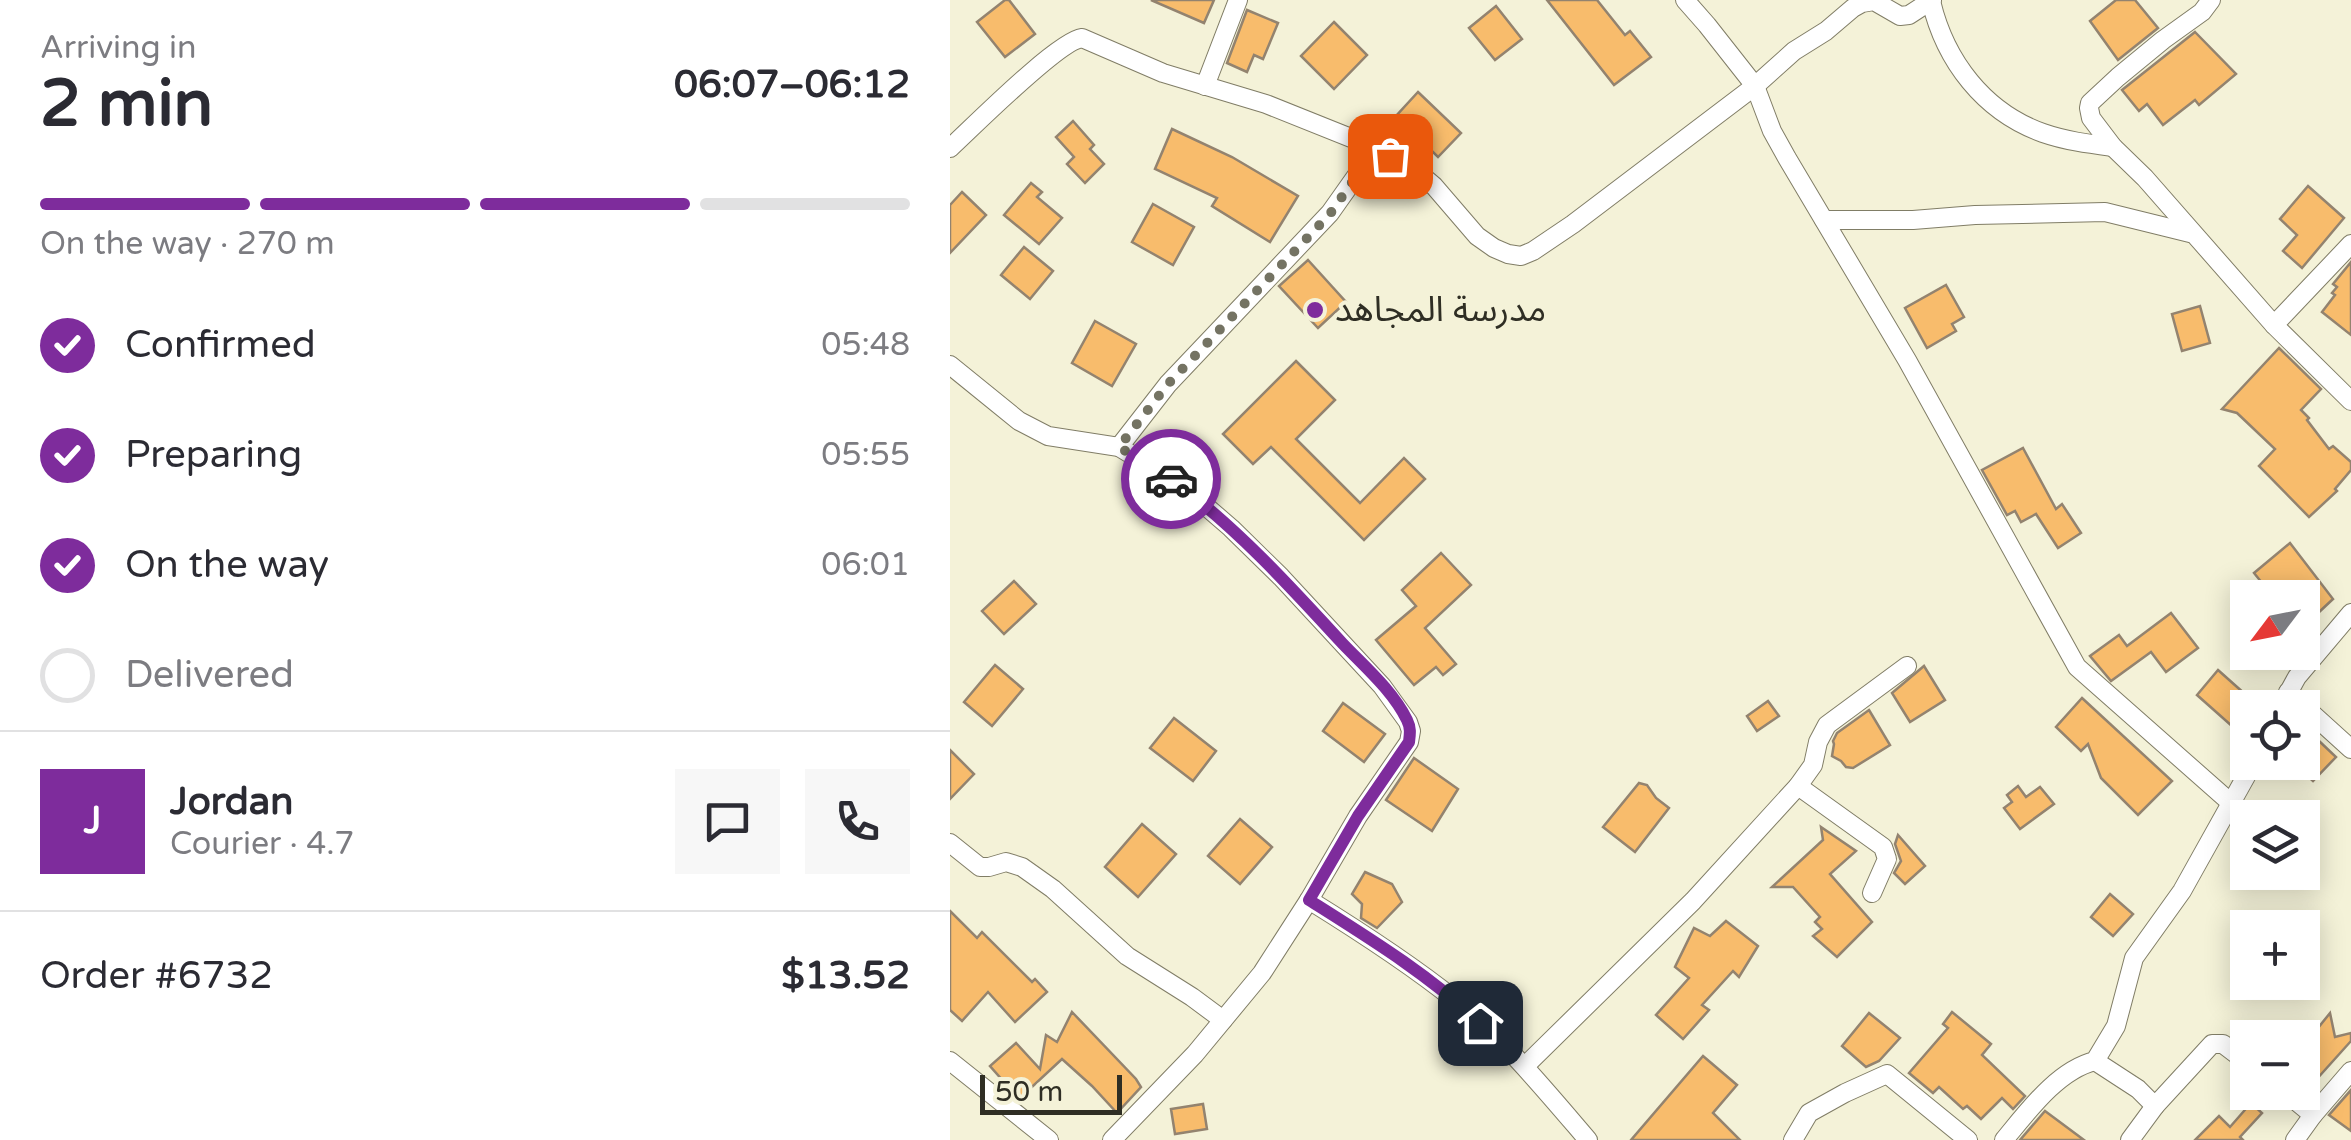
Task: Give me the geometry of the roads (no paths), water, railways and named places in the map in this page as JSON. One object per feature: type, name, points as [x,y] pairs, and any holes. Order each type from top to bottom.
[{"type":"street","points":[[1205,86],[1238,0]]},
{"type":"street","points":[[1685,0],[1755,86],[1772,131],[1916,375],[2077,667],[2230,802]]},
{"type":"street","points":[[950,148],[1052,55],[1076,38],[1088,40],[1164,73],[1266,104],[1376,148],[1409,165],[1434,186],[1477,236],[1494,248],[1521,256],[1573,224],[1755,86],[1794,51],[1862,3],[1874,2],[1900,16],[1932,0],[1943,41],[1981,96],[2042,133],[2113,146]]},
{"type":"street","points":[[2212,0],[2090,103],[2091,118],[2274,325],[2351,401]]},
{"type":"street","points":[[1119,447],[1168,384],[1330,214],[1376,148]]},
{"type":"street","points":[[1824,220],[2105,212],[2192,233]]},
{"type":"street","points":[[2274,325],[2351,244]]},
{"type":"street","points":[[950,365],[1019,421],[1048,436],[1119,447],[1173,480],[1231,528],[1281,577],[1382,686],[1408,722],[1410,731],[1409,742],[1358,816],[1262,972],[1195,1054],[1112,1140]]},
{"type":"street","points":[[2290,690],[2304,667],[2351,613]]},
{"type":"street","points":[[1525,1066],[1693,901],[1798,786],[1813,765],[1828,725],[1907,666]]},
{"type":"street","points":[[2320,726],[2351,749]]},
{"type":"street","points":[[1798,786],[1882,847],[1888,859],[1872,893]]},
{"type":"street","points":[[2004,1140],[2054,1084],[2072,1069],[2095,1061],[2116,1026],[2134,958],[2182,891],[2230,805]]},
{"type":"street","points":[[950,843],[980,867],[1006,862],[1022,867],[1053,888],[1127,956],[1223,1020]]},
{"type":"street","points":[[1309,900],[1387,948],[1457,1002],[1525,1066],[1588,1140]]},
{"type":"street","points":[[2130,1140],[2155,1106],[2212,1044],[2222,1044],[2230,1050]]},
{"type":"street","points":[[950,1061],[1049,1140]]},
{"type":"street","points":[[2095,1061],[2138,1089],[2155,1106]]},
{"type":"street","points":[[2294,1140],[2351,1072]]},
{"type":"street","points":[[1793,1140],[1809,1113],[1887,1074],[1968,1140]]},
{"type":"street","points":[[2307,1110],[2313,1115]]},
{"type":"place","name":"مدرسة المجاهد","points":[[1315,310]]}]
